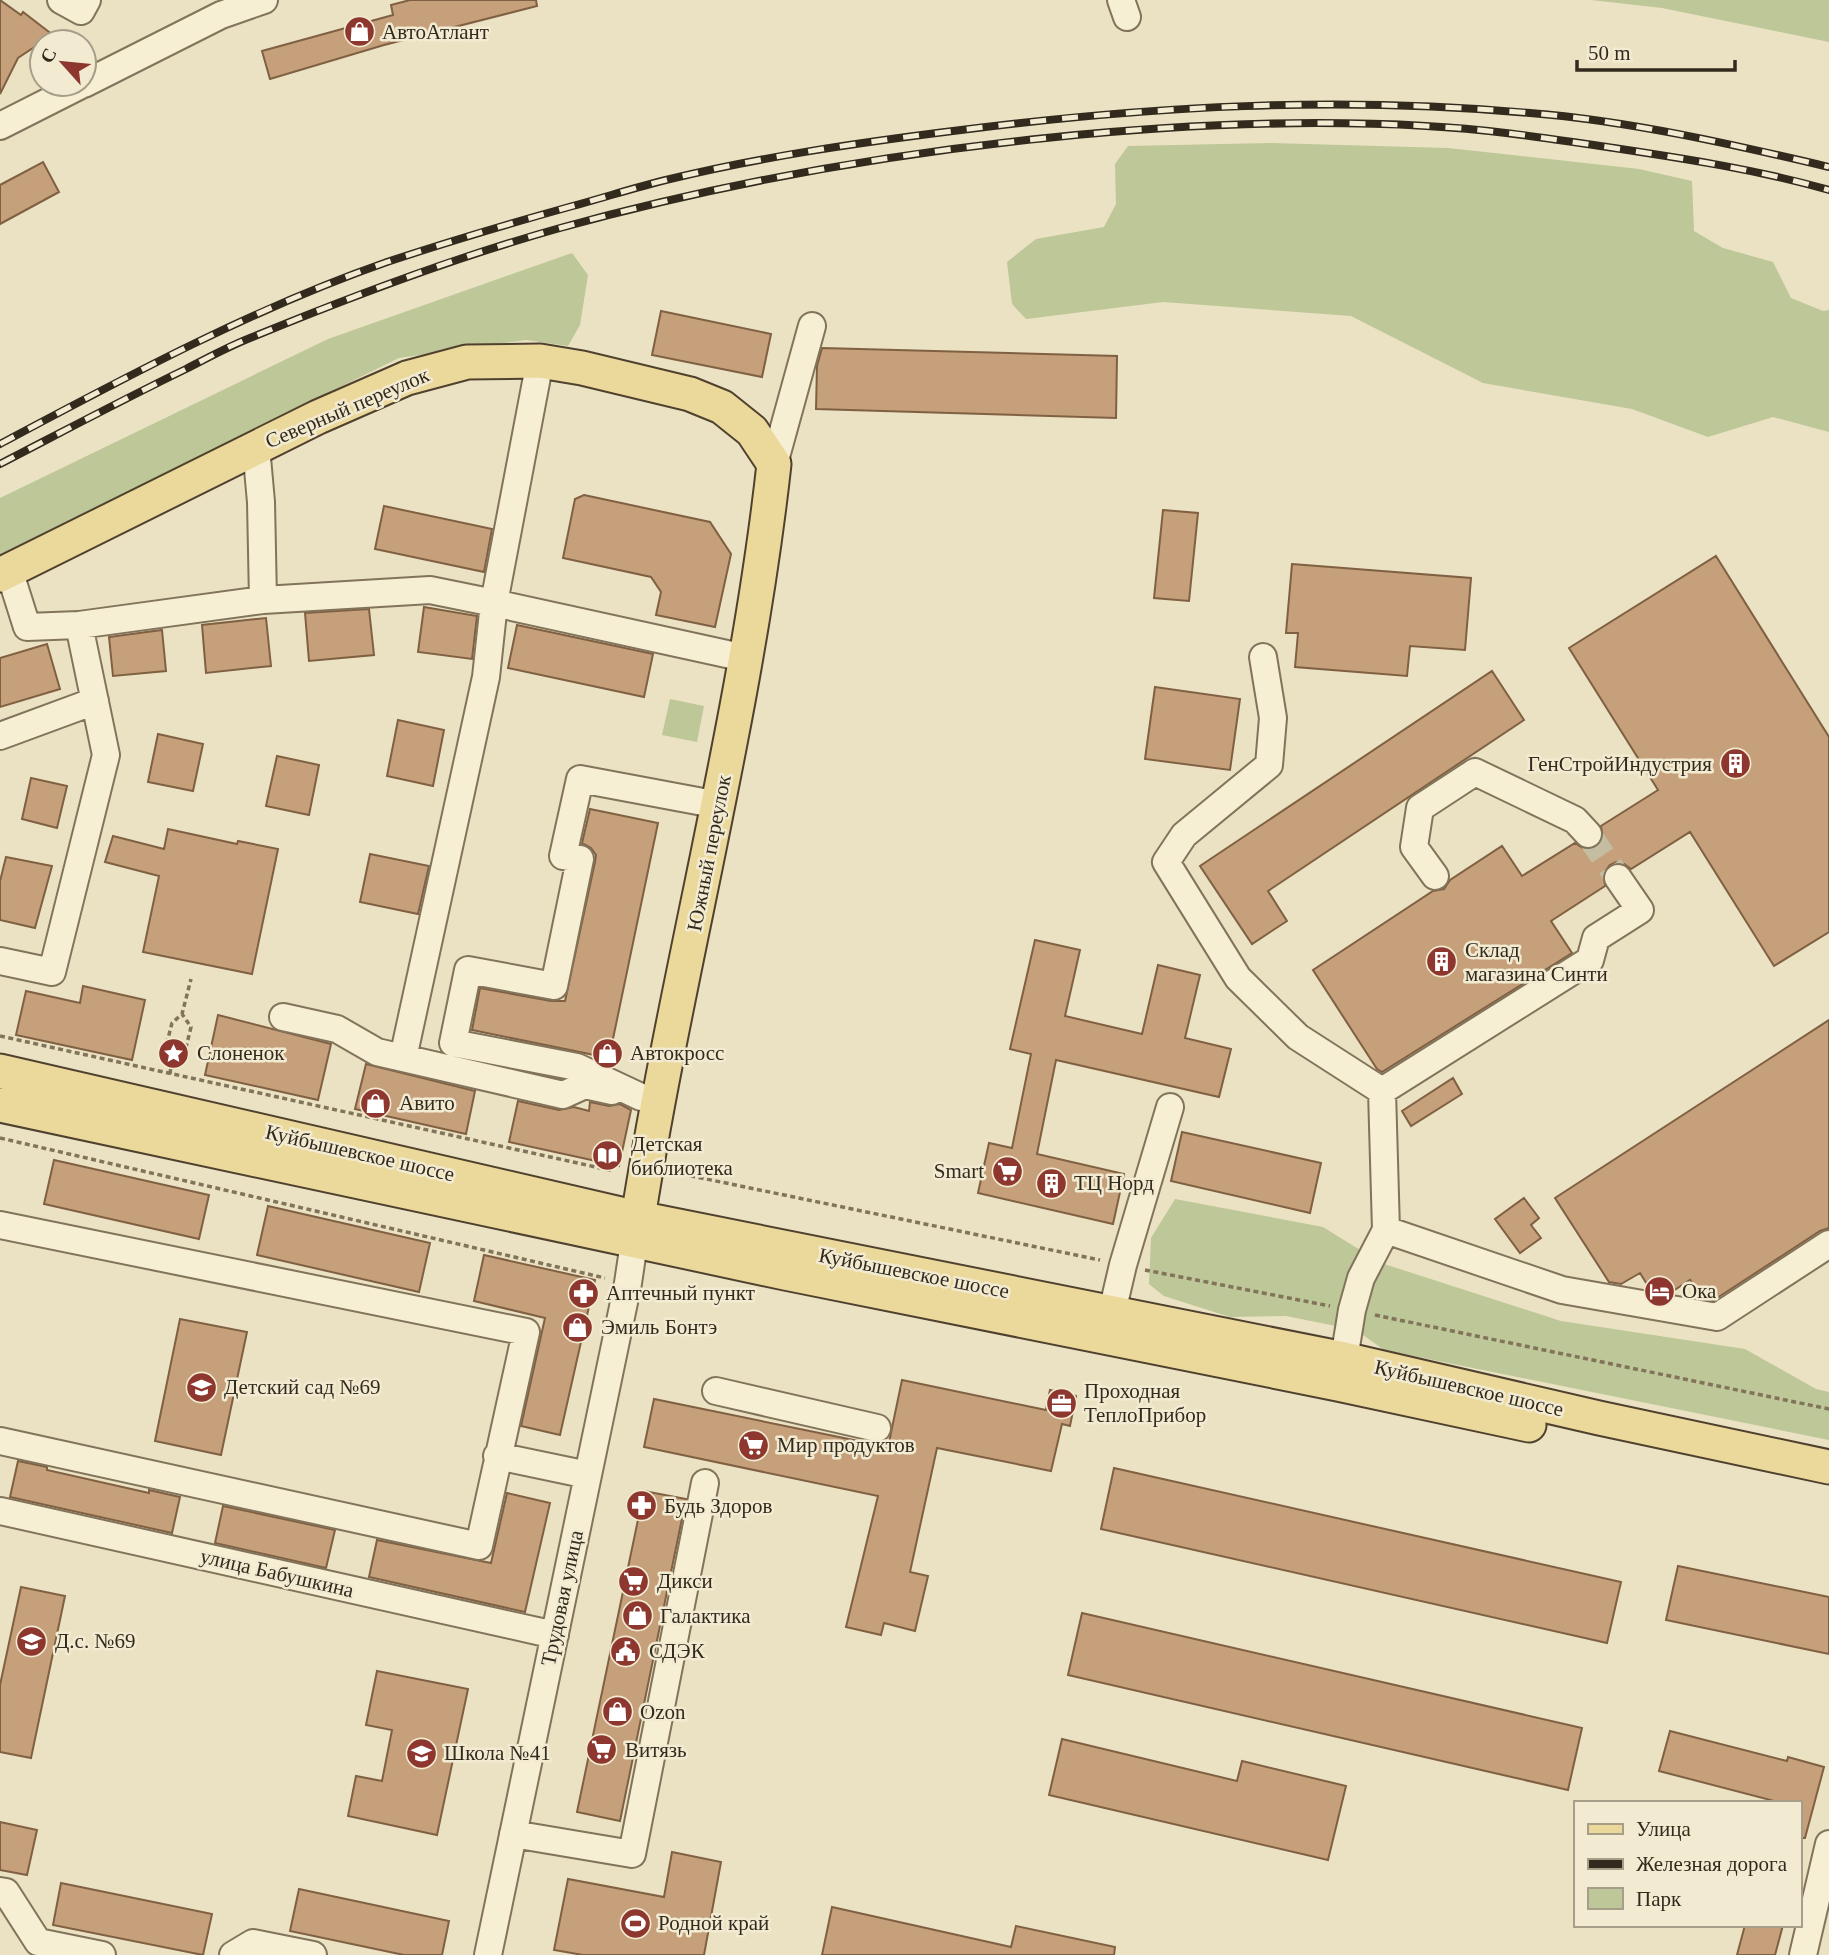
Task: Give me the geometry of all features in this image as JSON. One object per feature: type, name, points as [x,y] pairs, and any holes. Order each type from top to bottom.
[{"type":"main road","name":"Северный переулок","points":[[5,572],[318,416],[407,378],[467,362],[540,360],[690,394],[722,407],[752,431],[774,464]]},
{"type":"main road","name":"Южный переулок","points":[[636,1229],[650,1098],[719,805],[765,550],[774,464]]},
{"type":"main road","name":"Куйбышевское шоссе","points":[[0,1071],[636,1229],[875,1292],[1351,1387],[1829,1490]]},
{"type":"main road","name":"Куйбышевское шоссе","points":[[0,1105],[636,1229],[1112,1312],[1344,1359],[1599,1418],[1829,1467]]},
{"type":"street","points":[[61,0],[81,10],[87,0]]},
{"type":"street","points":[[98,76],[211,8],[264,0]]},
{"type":"street","points":[[0,126],[56,98]]},
{"type":"street","points":[[774,464],[812,326]]},
{"type":"street","points":[[403,1058],[486,677],[494,603],[540,360]]},
{"type":"street","points":[[256,447],[261,502],[263,600]]},
{"type":"street","points":[[5,572],[27,628],[79,625],[263,600],[430,590],[745,658]]},
{"type":"street","points":[[0,961],[62,975],[106,755],[79,625]]},
{"type":"street","points":[[1263,657],[1273,718],[1269,765],[1184,835],[1167,862],[1238,978],[1297,1037],[1382,1091]]},
{"type":"street","points":[[0,736],[95,701]]},
{"type":"street","points":[[1435,876],[1414,847],[1420,808],[1475,772],[1575,821],[1588,834]]},
{"type":"street","points":[[650,1098],[577,1067],[453,1042],[468,970],[554,986],[580,859],[563,856],[580,779],[719,805]]},
{"type":"street","points":[[1382,1091],[1590,960],[1596,938],[1640,910],[1618,878]]},
{"type":"street","points":[[282,1017],[337,1029],[377,1052],[563,1095],[585,1086],[650,1098]]},
{"type":"street","points":[[1344,1359],[1352,1310],[1361,1278],[1386,1230],[1382,1091]]},
{"type":"street","points":[[1112,1312],[1123,1265],[1170,1107]]},
{"type":"street","points":[[0,1225],[526,1332],[497,1456],[480,1546],[0,1441]]},
{"type":"street","name":"Трудовая улица","points":[[488,1955],[628,1283],[636,1229]]},
{"type":"street","points":[[1386,1230],[1562,1290],[1717,1317],[1829,1244]]},
{"type":"street","points":[[716,1391],[877,1428]]},
{"type":"street","points":[[497,1456],[588,1475]]},
{"type":"street","points":[[513,1834],[632,1854],[705,1483]]},
{"type":"street","name":"улица Бабушкина","points":[[0,1511],[555,1635]]},
{"type":"street","points":[[1803,1955],[1829,1844]]},
{"type":"street","points":[[0,1891],[6,1892],[38,1942],[102,1955]]},
{"type":"street","points":[[233,1955],[253,1943],[313,1955]]},
{"type":"path","points":[[171,1066],[163,1058],[172,1023],[182,1014],[191,979]]},
{"type":"path","points":[[171,1066],[183,1060],[191,1027],[182,1014]]},
{"type":"path","points":[[0,1036],[614,1171]]},
{"type":"path","points":[[170,1074],[171,1066]]},
{"type":"path","points":[[0,1138],[610,1279]]},
{"type":"path","points":[[682,1174],[1829,1409]]},
{"type":"green space","points":[[1591,0],[1829,0],[1829,42],[1662,8]]},
{"type":"green space","points":[[1271,143],[1448,148],[1639,169],[1692,181],[1694,231],[1723,248],[1773,262],[1791,298],[1823,311],[1829,310],[1829,432],[1773,417],[1708,437],[1632,409],[1483,383],[1351,316],[1163,302],[1026,319],[1012,304],[1007,262],[1036,239],[1104,227],[1116,204],[1115,164],[1128,146]]},
{"type":"green space","points":[[572,253],[588,275],[580,325],[568,346],[526,340],[399,358],[0,555],[0,498],[328,339]]},
{"type":"green space","points":[[670,699],[704,706],[697,742],[662,735]]},
{"type":"green space","points":[[1175,1199],[1323,1227],[1381,1263],[1561,1321],[1745,1349],[1816,1389],[1829,1392],[1829,1440],[1384,1350],[1356,1330],[1286,1316],[1230,1317],[1164,1296],[1149,1284],[1151,1238]]},
{"type":"building","points":[[0,0],[21,15],[23,12],[44,28],[28,28],[28,51],[18,58],[0,94]]},
{"type":"building","points":[[410,0],[536,0],[537,6],[384,45],[270,79],[262,51],[393,15],[391,5]]},
{"type":"building","points":[[43,162],[59,192],[0,224],[0,185]]},
{"type":"building","points":[[661,311],[771,334],[762,377],[652,355]]},
{"type":"building","points":[[822,348],[1117,356],[1116,418],[816,409],[817,366]]},
{"type":"building","points":[[584,495],[710,522],[731,554],[715,627],[656,615],[661,592],[651,577],[563,558],[575,499]]},
{"type":"building","points":[[384,506],[492,529],[484,572],[375,549]]},
{"type":"building","points":[[1163,510],[1198,513],[1189,601],[1154,598]]},
{"type":"building","name":"ГенСтройИндустрия","points":[[1716,556],[1829,737],[1829,932],[1774,966],[1690,832],[1631,869],[1616,862],[1610,865],[1604,872],[1605,886],[1551,921],[1572,953],[1382,1072],[1377,1069],[1313,970],[1433,891],[1444,889],[1450,880],[1502,846],[1522,876],[1575,843],[1584,849],[1598,846],[1603,838],[1601,826],[1658,790],[1569,648]]},
{"type":"building","points":[[1292,564],[1471,578],[1465,650],[1410,646],[1407,676],[1295,667],[1298,633],[1286,633]]},
{"type":"building","points":[[424,607],[477,616],[472,659],[418,652]]},
{"type":"building","points":[[369,609],[374,655],[309,661],[305,613]]},
{"type":"building","points":[[266,618],[271,666],[206,673],[202,625]]},
{"type":"building","points":[[517,625],[653,654],[644,697],[508,668]]},
{"type":"building","points":[[162,630],[166,671],[113,676],[109,637]]},
{"type":"building","points":[[47,644],[60,689],[0,707],[0,658]]},
{"type":"building","points":[[1492,671],[1524,720],[1268,891],[1287,921],[1252,944],[1200,866]]},
{"type":"building","points":[[1155,687],[1240,699],[1230,770],[1145,759]]},
{"type":"building","points":[[398,720],[444,730],[433,786],[387,776]]},
{"type":"building","points":[[158,734],[203,744],[193,791],[148,782]]},
{"type":"building","points":[[277,756],[319,765],[309,815],[266,806]]},
{"type":"building","points":[[31,778],[67,786],[57,828],[22,819]]},
{"type":"building","points":[[590,809],[658,823],[609,1058],[472,1030],[480,988],[551,1001],[565,1001],[596,855],[582,843]]},
{"type":"building","points":[[168,829],[237,844],[238,841],[278,849],[252,974],[143,952],[159,876],[105,862],[113,836],[164,849]]},
{"type":"building","points":[[370,854],[429,866],[418,914],[360,902]]},
{"type":"building","points":[[6,857],[52,866],[35,928],[0,920],[0,881]]},
{"type":"building","points":[[1035,940],[1080,950],[1065,1016],[1142,1034],[1158,965],[1200,975],[1185,1038],[1231,1049],[1219,1097],[1056,1060],[1037,1154],[1124,1174],[1113,1224],[978,1193],[989,1143],[1012,1148],[1031,1054],[1010,1049]]},
{"type":"building","points":[[83,986],[145,1000],[132,1060],[16,1035],[26,991],[80,1003]]},
{"type":"building","points":[[218,1015],[331,1044],[318,1100],[205,1075]]},
{"type":"building","points":[[1829,1020],[1829,1228],[1820,1231],[1714,1300],[1702,1298],[1690,1280],[1670,1293],[1650,1289],[1640,1273],[1621,1284],[1609,1282],[1555,1198]]},
{"type":"building","points":[[366,1064],[475,1091],[466,1134],[355,1109]]},
{"type":"building","points":[[1453,1078],[1462,1094],[1411,1126],[1402,1111]]},
{"type":"building","points":[[518,1101],[559,1110],[574,1107],[589,1111],[590,1102],[609,1106],[620,1104],[631,1110],[619,1166],[509,1142]]},
{"type":"building","points":[[1182,1132],[1321,1163],[1310,1213],[1171,1181]]},
{"type":"building","points":[[54,1160],[209,1195],[199,1239],[44,1204]]},
{"type":"building","points":[[1524,1198],[1539,1218],[1531,1225],[1541,1238],[1520,1253],[1495,1219]]},
{"type":"building","points":[[268,1206],[430,1243],[419,1292],[257,1255]]},
{"type":"building","points":[[484,1255],[595,1280],[560,1435],[521,1426],[545,1318],[474,1301]]},
{"type":"building","name":"Детский сад №69","points":[[180,1319],[247,1332],[221,1455],[155,1441]]},
{"type":"building","points":[[902,1380],[1046,1410],[1050,1390],[1076,1396],[1070,1426],[1062,1424],[1051,1471],[937,1448],[910,1572],[928,1576],[915,1631],[884,1623],[881,1635],[846,1627],[878,1496],[644,1447],[654,1399],[888,1447]]},
{"type":"building","points":[[18,1461],[149,1493],[149,1490],[180,1497],[172,1533],[10,1497]]},
{"type":"building","points":[[1114,1468],[1621,1582],[1607,1643],[1101,1529]]},
{"type":"building","points":[[644,1491],[686,1499],[620,1821],[577,1812]]},
{"type":"building","points":[[507,1493],[550,1503],[525,1612],[369,1577],[377,1540],[491,1563]]},
{"type":"building","points":[[223,1506],[335,1530],[326,1568],[215,1543]]},
{"type":"building","points":[[1678,1566],[1829,1597],[1829,1654],[1666,1620]]},
{"type":"building","name":"Д.с. №69","points":[[21,1587],[65,1596],[31,1758],[0,1752],[0,1685]]},
{"type":"building","points":[[1082,1613],[1582,1728],[1568,1790],[1068,1675]]},
{"type":"building","name":"Школа №41","points":[[377,1671],[468,1689],[437,1835],[348,1816],[356,1776],[382,1781],[392,1730],[366,1725]]},
{"type":"building","points":[[1670,1731],[1787,1761],[1788,1757],[1824,1767],[1805,1838],[1801,1838],[1801,1801],[1774,1801],[1659,1771]]},
{"type":"building","points":[[1062,1739],[1237,1781],[1242,1761],[1346,1786],[1328,1860],[1049,1795]]},
{"type":"building","points":[[0,1822],[37,1830],[27,1875],[0,1870]]},
{"type":"building","name":"Родной край","points":[[672,1852],[721,1862],[704,1955],[583,1955],[554,1950],[568,1879],[664,1897]]},
{"type":"building","points":[[61,1883],[212,1914],[203,1955],[53,1925]]},
{"type":"building","points":[[299,1889],[449,1921],[442,1955],[404,1955],[290,1931]]},
{"type":"building","points":[[832,1907],[1011,1947],[1016,1926],[1115,1947],[1114,1955],[822,1955]]},
{"type":"building","points":[[1744,1927],[1782,1927],[1775,1955],[1737,1955]]},
{"type":"tunnel","points":[[1588,834],[1618,878]]},
{"type":"railway","points":[[0,444],[142,369],[238,323],[387,262],[657,182],[742,163],[851,145],[1103,115],[1245,106],[1387,105],[1530,113],[1605,122],[1718,142],[1829,167]]},
{"type":"railway","points":[[0,464],[237,343],[444,264],[521,239],[620,212],[740,185],[862,162],[984,145],[1141,130],[1235,124],[1378,124],[1473,129],[1614,148],[1749,171],[1829,190]]},
{"type":"place","name":"АвтоАтлант","points":[[359,32]]},
{"type":"place","name":"ГенСтройИндустрия","points":[[1735,764]]},
{"type":"place","name":"Склад магазина Синти","points":[[1442,962]]},
{"type":"place","name":"Слоненок","points":[[174,1053]]},
{"type":"place","name":"Автокросс","points":[[607,1053]]},
{"type":"place","name":"Авито","points":[[376,1103]]},
{"type":"place","name":"Детская библиотека","points":[[608,1156]]},
{"type":"place","name":"Smart","points":[[1007,1171]]},
{"type":"place","name":"ТЦ Норд","points":[[1051,1183]]},
{"type":"place","name":"Ока","points":[[1659,1291]]},
{"type":"place","name":"Аптечный пункт","points":[[583,1293]]},
{"type":"place","name":"Эмиль Бонтэ","points":[[578,1327]]},
{"type":"place","name":"Детский сад №69","points":[[201,1387]]},
{"type":"place","name":"Проходная ТеплоПрибор","points":[[1061,1403]]},
{"type":"place","name":"Мир продуктов","points":[[754,1445]]},
{"type":"place","name":"Будь Здоров","points":[[641,1506]]},
{"type":"place","name":"Дикси","points":[[634,1581]]},
{"type":"place","name":"Галактика","points":[[637,1616]]},
{"type":"place","name":"Д.с. №69","points":[[32,1641]]},
{"type":"place","name":"СДЭК","points":[[626,1651]]},
{"type":"place","name":"Ozon","points":[[617,1712]]},
{"type":"place","name":"Витязь","points":[[602,1750]]},
{"type":"place","name":"Школа №41","points":[[421,1753]]},
{"type":"place","name":"Родной край","points":[[635,1923]]}]
